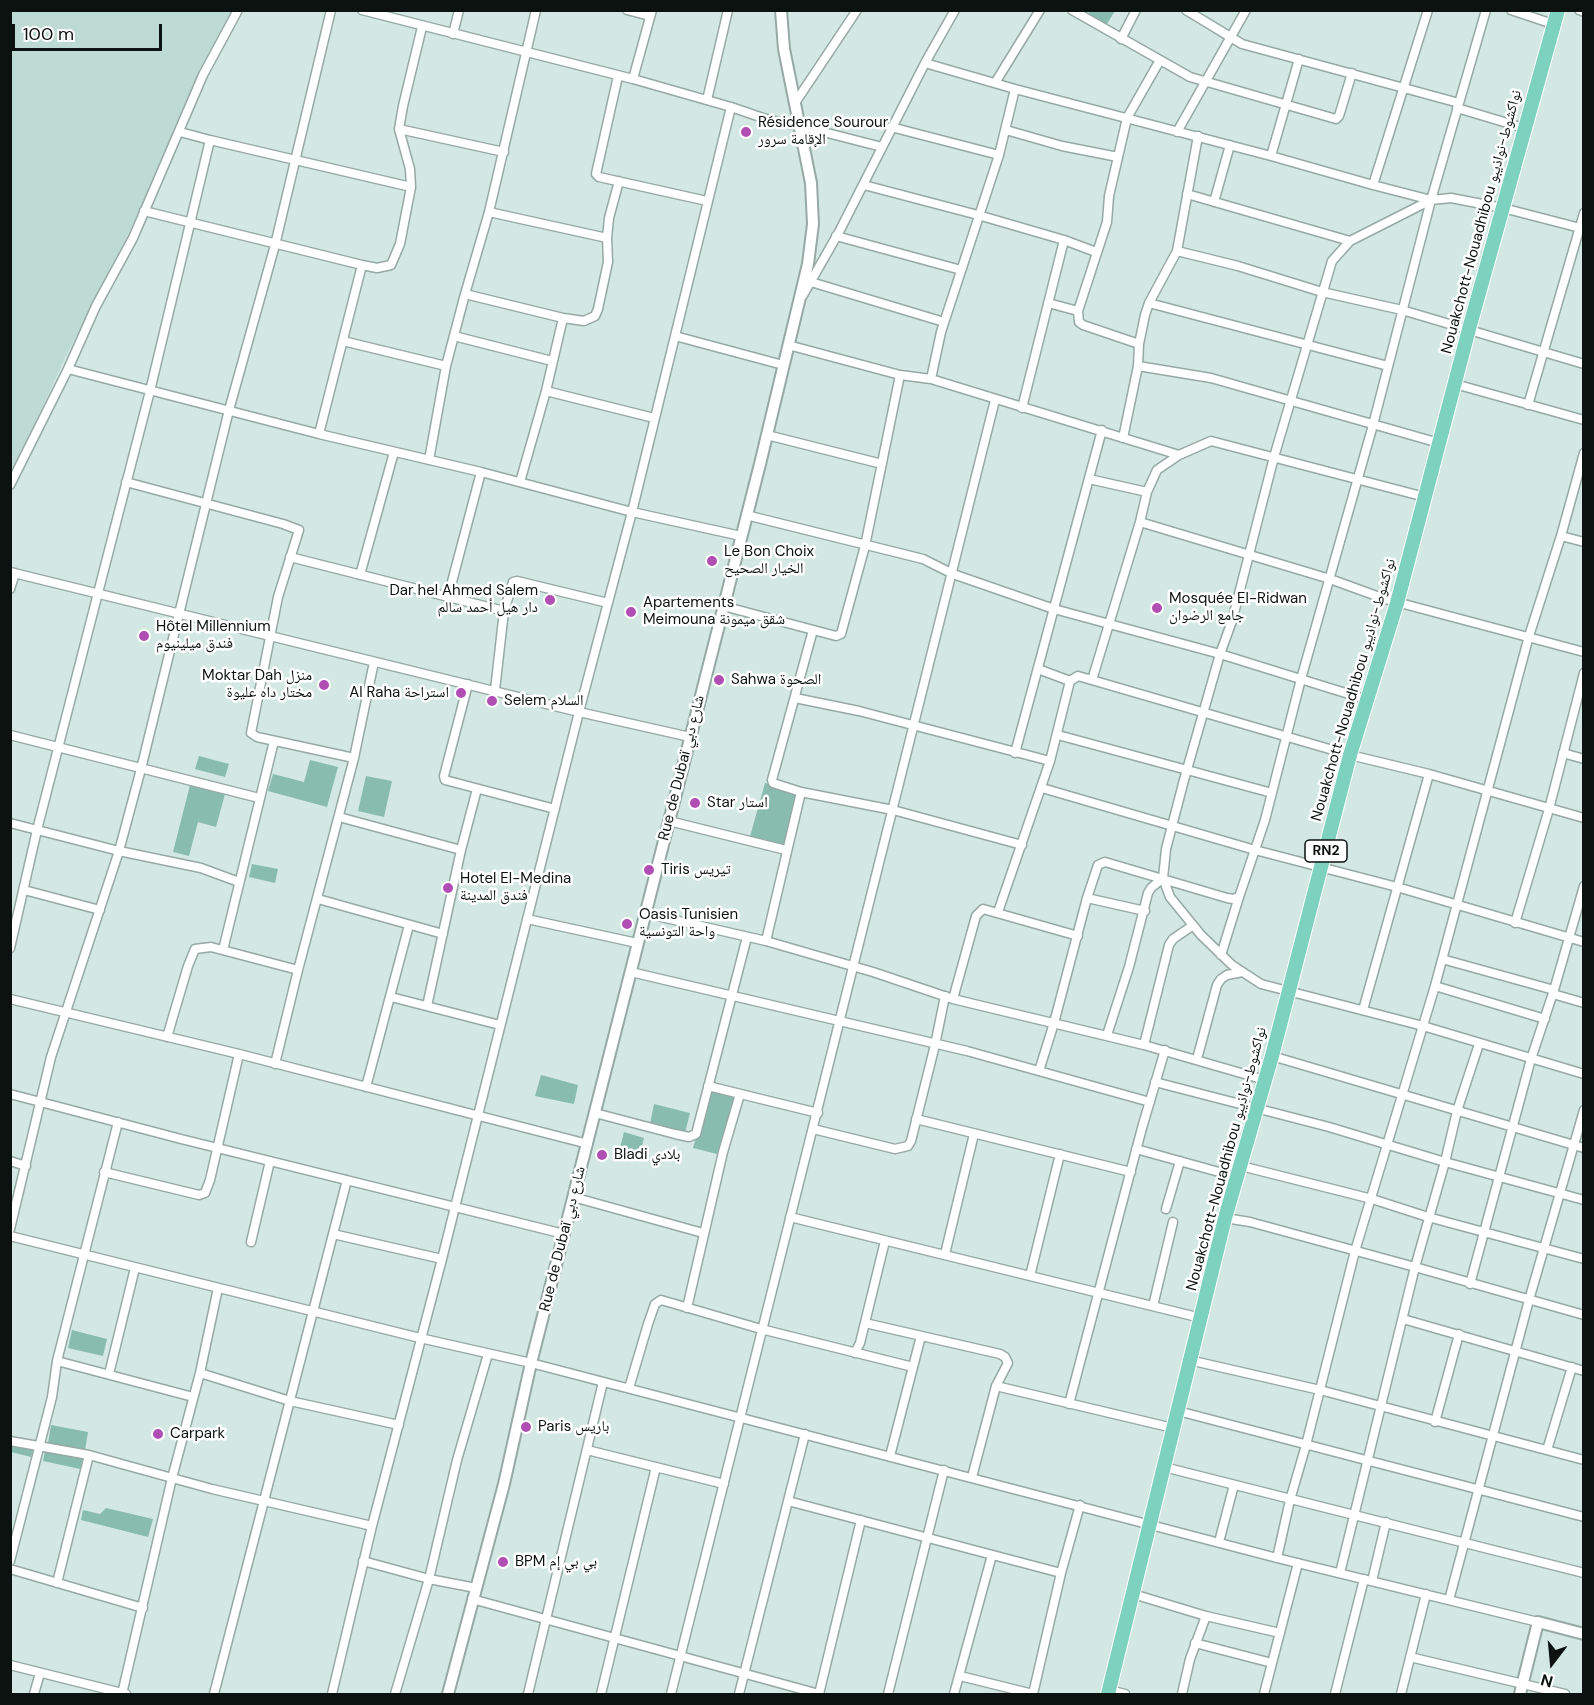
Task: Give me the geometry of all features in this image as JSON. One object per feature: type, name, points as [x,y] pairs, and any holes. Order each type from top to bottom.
[{"type":"highway","name":"Nouakchott-Nouadhibou نواكشوط-نواذيبو","points":[[1108,1692],[1225,1218],[1272,1056],[1350,755],[1397,603],[1469,329],[1555,17]]},
{"type":"street","points":[[10,485],[68,369],[96,306],[133,237],[203,75],[238,10]]},
{"type":"street","points":[[10,1229],[51,1057],[119,851],[141,769],[205,503],[275,245],[331,10]]},
{"type":"street","points":[[453,34],[459,10]]},
{"type":"street","points":[[429,460],[446,366],[489,212],[537,10]]},
{"type":"street","points":[[627,10],[651,14],[633,80]]},
{"type":"street","points":[[707,100],[728,10]]},
{"type":"street","name":"Rue de Dubaï شارع دبي","points":[[448,1695],[504,1484],[531,1363],[800,300],[813,224],[811,183],[784,49],[781,10]]},
{"type":"street","points":[[795,103],[856,10]]},
{"type":"street","points":[[800,300],[837,236],[891,127],[955,10]]},
{"type":"street","points":[[995,83],[1040,10]]},
{"type":"street","points":[[1121,39],[1136,10]]},
{"type":"street","points":[[1185,10],[1242,44],[1405,88],[1524,128]]},
{"type":"street","points":[[1177,132],[1246,10]]},
{"type":"street","points":[[1373,186],[1428,10]]},
{"type":"street","points":[[1221,955],[1272,793],[1301,679],[1373,425],[1431,200],[1486,10]]},
{"type":"street","points":[[1511,10],[1555,17]]},
{"type":"street","points":[[1579,10],[1584,12]]},
{"type":"street","points":[[365,11],[731,106],[769,120],[882,147]]},
{"type":"street","points":[[1077,12],[1121,39],[1204,82],[1336,119],[1339,116],[1352,73]]},
{"type":"street","points":[[144,211],[362,265],[377,268],[391,265],[400,244],[411,187],[410,169],[399,129],[422,27]]},
{"type":"street","points":[[1271,156],[1299,59]]},
{"type":"street","points":[[1139,344],[1083,325],[1079,322],[1078,311],[1107,222],[1109,196],[1127,118],[1160,60]]},
{"type":"street","points":[[925,63],[1271,156],[1373,186],[1431,200],[1451,198],[1503,208],[1582,228]]},
{"type":"street","points":[[618,76],[597,174],[599,177],[707,201]]},
{"type":"street","points":[[931,379],[944,322],[999,155],[1015,89]]},
{"type":"street","points":[[332,1695],[363,1561],[632,512],[731,106]]},
{"type":"street","points":[[891,127],[999,155]]},
{"type":"street","points":[[399,129],[504,152]]},
{"type":"street","points":[[1006,130],[1062,146],[1118,157]]},
{"type":"street","points":[[180,132],[411,187]]},
{"type":"street","points":[[1123,438],[1138,366],[1139,344],[1149,303],[1177,251],[1198,136]]},
{"type":"street","points":[[10,948],[37,830],[150,391],[210,140]]},
{"type":"street","points":[[1214,202],[1230,145]]},
{"type":"street","points":[[465,294],[562,318],[584,321],[595,316],[608,262],[609,218],[619,181]]},
{"type":"street","points":[[864,185],[978,215],[1064,240],[1096,252]]},
{"type":"street","points":[[1187,194],[1350,241]]},
{"type":"street","points":[[1431,200],[1350,241],[1332,261],[1274,457],[1232,621],[1220,654],[1187,769],[1166,849],[1163,878],[1170,897],[1192,926],[1242,972],[1269,987],[1423,1026],[1584,1074]]},
{"type":"street","points":[[489,212],[607,238]]},
{"type":"street","points":[[1528,405],[1582,228],[1584,213]]},
{"type":"street","points":[[837,236],[961,270]]},
{"type":"street","points":[[1022,408],[1064,240]]},
{"type":"street","points":[[1177,251],[1238,266],[1322,292],[1402,310],[1584,364]]},
{"type":"street","points":[[318,434],[362,265]]},
{"type":"street","points":[[811,282],[944,322]]},
{"type":"street","points":[[1048,303],[1078,311]]},
{"type":"street","points":[[1149,303],[1388,366]]},
{"type":"street","points":[[520,482],[546,391],[562,318]]},
{"type":"street","points":[[454,336],[552,361]]},
{"type":"street","points":[[675,336],[783,365]]},
{"type":"street","points":[[343,341],[446,366]]},
{"type":"street","points":[[788,345],[900,375],[931,379],[1179,455]]},
{"type":"street","points":[[1138,366],[1211,378],[1439,443]]},
{"type":"street","points":[[68,369],[632,512],[741,536]]},
{"type":"street","points":[[723,606],[836,636],[843,632],[866,546],[900,375]]},
{"type":"street","points":[[1455,384],[1584,420]]},
{"type":"street","points":[[546,391],[654,418]]},
{"type":"street","points":[[671,1695],[995,400]]},
{"type":"street","points":[[1015,753],[1102,430]]},
{"type":"street","points":[[767,435],[882,464]]},
{"type":"street","points":[[1092,680],[1147,492],[1157,470],[1179,455],[1211,441],[1425,497]]},
{"type":"street","points":[[360,574],[394,452]]},
{"type":"street","points":[[1277,1558],[1355,1251],[1435,986],[1529,636],[1580,482],[1584,453]]},
{"type":"street","points":[[448,597],[481,472]]},
{"type":"street","points":[[1089,479],[1147,492]]},
{"type":"street","points":[[126,482],[299,530],[278,597],[251,733],[257,737],[354,759]]},
{"type":"street","points":[[746,515],[923,559],[952,574],[1054,609],[1220,654],[1368,700]]},
{"type":"street","points":[[1140,522],[1330,579],[1397,603],[1584,651]]},
{"type":"street","points":[[1561,536],[1584,542]]},
{"type":"street","points":[[290,557],[504,611]]},
{"type":"street","points":[[10,589],[13,572],[270,637],[690,737]]},
{"type":"street","points":[[495,690],[504,611],[510,585],[517,581],[608,603]]},
{"type":"street","points":[[813,630],[772,780],[775,785],[893,810],[1022,845]]},
{"type":"street","points":[[275,1064],[354,759],[374,662]]},
{"type":"street","points":[[1038,669],[1070,681]]},
{"type":"street","points":[[1515,923],[1580,701],[1584,673]]},
{"type":"street","points":[[998,912],[1042,788],[1058,735],[1058,722],[1070,681],[1078,676],[1350,755],[1429,774],[1584,818]]},
{"type":"street","points":[[468,684],[444,776],[445,780],[449,783],[555,809]]},
{"type":"street","points":[[795,698],[859,711],[1015,753],[1050,760]]},
{"type":"street","points":[[10,735],[259,798]]},
{"type":"street","points":[[1058,735],[1272,793]]},
{"type":"street","points":[[223,950],[274,741]]},
{"type":"street","points":[[1563,753],[1584,759]]},
{"type":"street","points":[[1364,1011],[1429,774]]},
{"type":"street","points":[[1042,788],[1584,942]]},
{"type":"street","points":[[427,1006],[461,849],[477,789]]},
{"type":"street","points":[[766,941],[801,792]]},
{"type":"street","points":[[339,817],[461,849]]},
{"type":"street","points":[[669,820],[786,850]]},
{"type":"street","points":[[10,823],[119,851],[201,868],[239,882]]},
{"type":"street","points":[[1040,1071],[1098,865],[1105,862],[1227,898],[1239,897]]},
{"type":"street","points":[[1107,1035],[1151,888],[1163,878]]},
{"type":"street","points":[[1470,1284],[1531,1059],[1584,886]]},
{"type":"street","points":[[24,890],[100,910]]},
{"type":"street","points":[[1087,898],[1145,911]]},
{"type":"street","points":[[318,899],[443,934]]},
{"type":"street","points":[[813,1129],[896,1149],[908,1146],[949,997],[976,916],[982,909],[1078,936]]},
{"type":"street","points":[[644,914],[766,941],[854,966],[949,997],[1165,1050],[1264,1080]]},
{"type":"street","points":[[527,919],[637,943]]},
{"type":"street","points":[[366,1087],[409,925]]},
{"type":"street","points":[[1144,1045],[1169,945],[1173,939],[1192,926]]},
{"type":"street","points":[[595,1113],[689,1137],[696,1134],[730,995],[747,937]]},
{"type":"street","points":[[167,1036],[195,949],[206,946],[298,970]]},
{"type":"street","points":[[1442,959],[1584,1003]]},
{"type":"street","points":[[631,972],[967,1051],[1150,1102]]},
{"type":"street","points":[[1197,1059],[1217,985],[1227,975],[1242,972]]},
{"type":"street","points":[[1435,986],[1545,1019]]},
{"type":"street","points":[[391,997],[500,1025]]},
{"type":"street","points":[[10,999],[239,1054],[588,1144]]},
{"type":"street","points":[[1340,1573],[1428,1216],[1445,1162],[1457,1111],[1479,1044]]},
{"type":"street","points":[[1069,1404],[1136,1149],[1165,1050]]},
{"type":"street","points":[[104,1172],[199,1195],[205,1193],[239,1054]]},
{"type":"street","points":[[1272,1056],[1584,1148]]},
{"type":"street","points":[[1155,1082],[1329,1127],[1584,1200]]},
{"type":"street","points":[[708,1086],[818,1113]]},
{"type":"street","points":[[10,1094],[216,1148],[564,1234]]},
{"type":"street","points":[[687,1308],[723,1152],[740,1094]]},
{"type":"street","points":[[1449,1600],[1543,1248],[1584,1110]]},
{"type":"street","points":[[916,1119],[1131,1172]]},
{"type":"street","points":[[10,1561],[52,1397],[57,1361],[118,1122]]},
{"type":"street","points":[[945,1254],[974,1134]]},
{"type":"street","points":[[1136,1149],[1180,1161],[1372,1199],[1584,1259]]},
{"type":"street","points":[[1030,1276],[1060,1154]]},
{"type":"street","points":[[10,1161],[26,1166]]},
{"type":"street","points":[[251,1242],[270,1161]]},
{"type":"street","points":[[1166,1209],[1180,1161]]},
{"type":"street","points":[[214,1695],[346,1180]]},
{"type":"street","points":[[573,1197],[703,1233]]},
{"type":"street","points":[[790,1217],[1201,1318]]},
{"type":"street","points":[[1225,1218],[1250,1222],[1584,1315]]},
{"type":"street","points":[[1153,1306],[1173,1222]]},
{"type":"street","points":[[333,1234],[442,1259]]},
{"type":"street","points":[[10,1236],[313,1312],[531,1363],[1277,1558],[1584,1634]]},
{"type":"street","points":[[855,1353],[865,1323],[885,1241]]},
{"type":"street","points":[[110,1374],[135,1268]]},
{"type":"street","points":[[10,1665],[123,1694],[172,1478],[200,1373],[218,1288]]},
{"type":"street","points":[[629,1388],[648,1324],[657,1301],[661,1300],[761,1329],[913,1367]]},
{"type":"street","points":[[1403,1319],[1584,1371]]},
{"type":"street","points":[[865,1323],[1000,1354],[1008,1363],[996,1386],[972,1477]]},
{"type":"street","points":[[1435,1422],[1459,1334]]},
{"type":"street","points":[[890,1456],[921,1336]]},
{"type":"street","points":[[395,1695],[429,1579],[457,1460],[488,1354]]},
{"type":"street","points":[[1189,1360],[1320,1390],[1584,1460]]},
{"type":"street","points":[[57,1361],[193,1397]]},
{"type":"street","points":[[1547,1450],[1572,1367]]},
{"type":"street","points":[[200,1373],[290,1401],[399,1425]]},
{"type":"street","points":[[528,1695],[603,1382]]},
{"type":"street","points":[[996,1386],[1173,1428]]},
{"type":"street","points":[[1178,1411],[1584,1517]]},
{"type":"street","points":[[738,1695],[805,1434]]},
{"type":"street","points":[[10,1441],[90,1455],[172,1478],[372,1526]]},
{"type":"street","points":[[587,1450],[724,1484]]},
{"type":"street","points":[[57,1583],[90,1455]]},
{"type":"street","points":[[601,1695],[656,1467]]},
{"type":"street","points":[[1164,1467],[1584,1573]]},
{"type":"street","points":[[888,1695],[944,1470]]},
{"type":"street","points":[[1219,1542],[1234,1485]]},
{"type":"street","points":[[788,1501],[1061,1573]]},
{"type":"street","points":[[960,1676],[1033,1694],[1061,1573],[1080,1505]]},
{"type":"street","points":[[363,1561],[429,1579],[546,1619],[819,1695],[861,1520]]},
{"type":"street","points":[[1335,1695],[1386,1522]]},
{"type":"street","points":[[954,1695],[992,1555]]},
{"type":"street","points":[[1264,1695],[1298,1563]]},
{"type":"street","points":[[10,1569],[143,1608]]},
{"type":"street","points":[[1132,1594],[1206,1616],[1280,1633]]},
{"type":"street","points":[[1401,1695],[1426,1594]]},
{"type":"street","points":[[1182,1695],[1195,1643],[1206,1616]]},
{"type":"street","points":[[1522,1689],[1538,1622]]},
{"type":"street","points":[[1195,1643],[1272,1663]]},
{"type":"street","points":[[1410,1656],[1522,1689],[1565,1695]]},
{"type":"street","points":[[34,1695],[40,1673]]},
{"type":"street","points":[[1108,1692],[1125,1695]]},
{"type":"shaded area","points":[[11,11],[234,11],[217,42],[124,243],[63,362],[11,476]]},
{"type":"green space","points":[[1090,11],[1115,11],[1105,27],[1087,17]]},
{"type":"green space","points":[[199,756],[229,764],[225,777],[195,769]]},
{"type":"green space","points":[[310,760],[338,767],[327,807],[268,791],[273,774],[304,782]]},
{"type":"green space","points":[[366,776],[392,781],[384,817],[358,811]]},
{"type":"green space","points":[[765,783],[799,791],[787,847],[749,840]]},
{"type":"green space","points":[[190,785],[225,794],[216,827],[198,822],[189,856],[173,852]]},
{"type":"green space","points":[[252,864],[278,869],[275,883],[249,877]]},
{"type":"green space","points":[[541,1075],[578,1085],[574,1104],[535,1096]]},
{"type":"green space","points":[[711,1089],[735,1095],[717,1154],[693,1148]]},
{"type":"green space","points":[[654,1104],[690,1113],[685,1133],[650,1124]]},
{"type":"green space","points":[[624,1132],[644,1138],[638,1161],[618,1155]]},
{"type":"green space","points":[[72,1330],[107,1339],[103,1356],[68,1348]]},
{"type":"green space","points":[[51,1425],[88,1432],[85,1450],[48,1443]]},
{"type":"green space","points":[[10,1444],[33,1450],[31,1457],[11,1452]]},
{"type":"green space","points":[[45,1451],[83,1457],[80,1469],[43,1461]]},
{"type":"green space","points":[[106,1508],[153,1519],[148,1537],[81,1520],[83,1510],[100,1514]]},
{"type":"place","name":"Résidence Sourour الإقامة سرور","points":[[746,132]]},
{"type":"place","name":"Le Bon Choix الخيار الصحيح","points":[[712,561]]},
{"type":"place","name":"Dar hel Ahmed Salem دار هيل أحمد سالم","points":[[550,600]]},
{"type":"place","name":"Mosquée El-Ridwan جامع الرضوان","points":[[1157,608]]},
{"type":"place","name":"Apartements Meimouna شقق ميمونة","points":[[631,612]]},
{"type":"place","name":"Hôtel Millennium فندق ميلينيوم","points":[[144,636]]},
{"type":"place","name":"Sahwa الصحوة","points":[[719,680]]},
{"type":"place","name":"Moktar Dah منزل مختار داه عليوة","points":[[324,685]]},
{"type":"place","name":"Al Raha استراحة","points":[[461,693]]},
{"type":"place","name":"Selem السلام","points":[[492,701]]},
{"type":"place","name":"Star استار","points":[[695,803]]},
{"type":"place","name":"Tiris تيريس","points":[[649,870]]},
{"type":"place","name":"Hotel El-Medina فندق المدينة","points":[[448,888]]},
{"type":"place","name":"Oasis Tunisien واحة التونسية","points":[[627,924]]},
{"type":"place","name":"Bladi بلادي","points":[[602,1155]]},
{"type":"place","name":"Paris باريس","points":[[526,1427]]},
{"type":"place","name":"Carpark","points":[[158,1434]]},
{"type":"place","name":"BPM بي بي إم","points":[[503,1562]]}]
